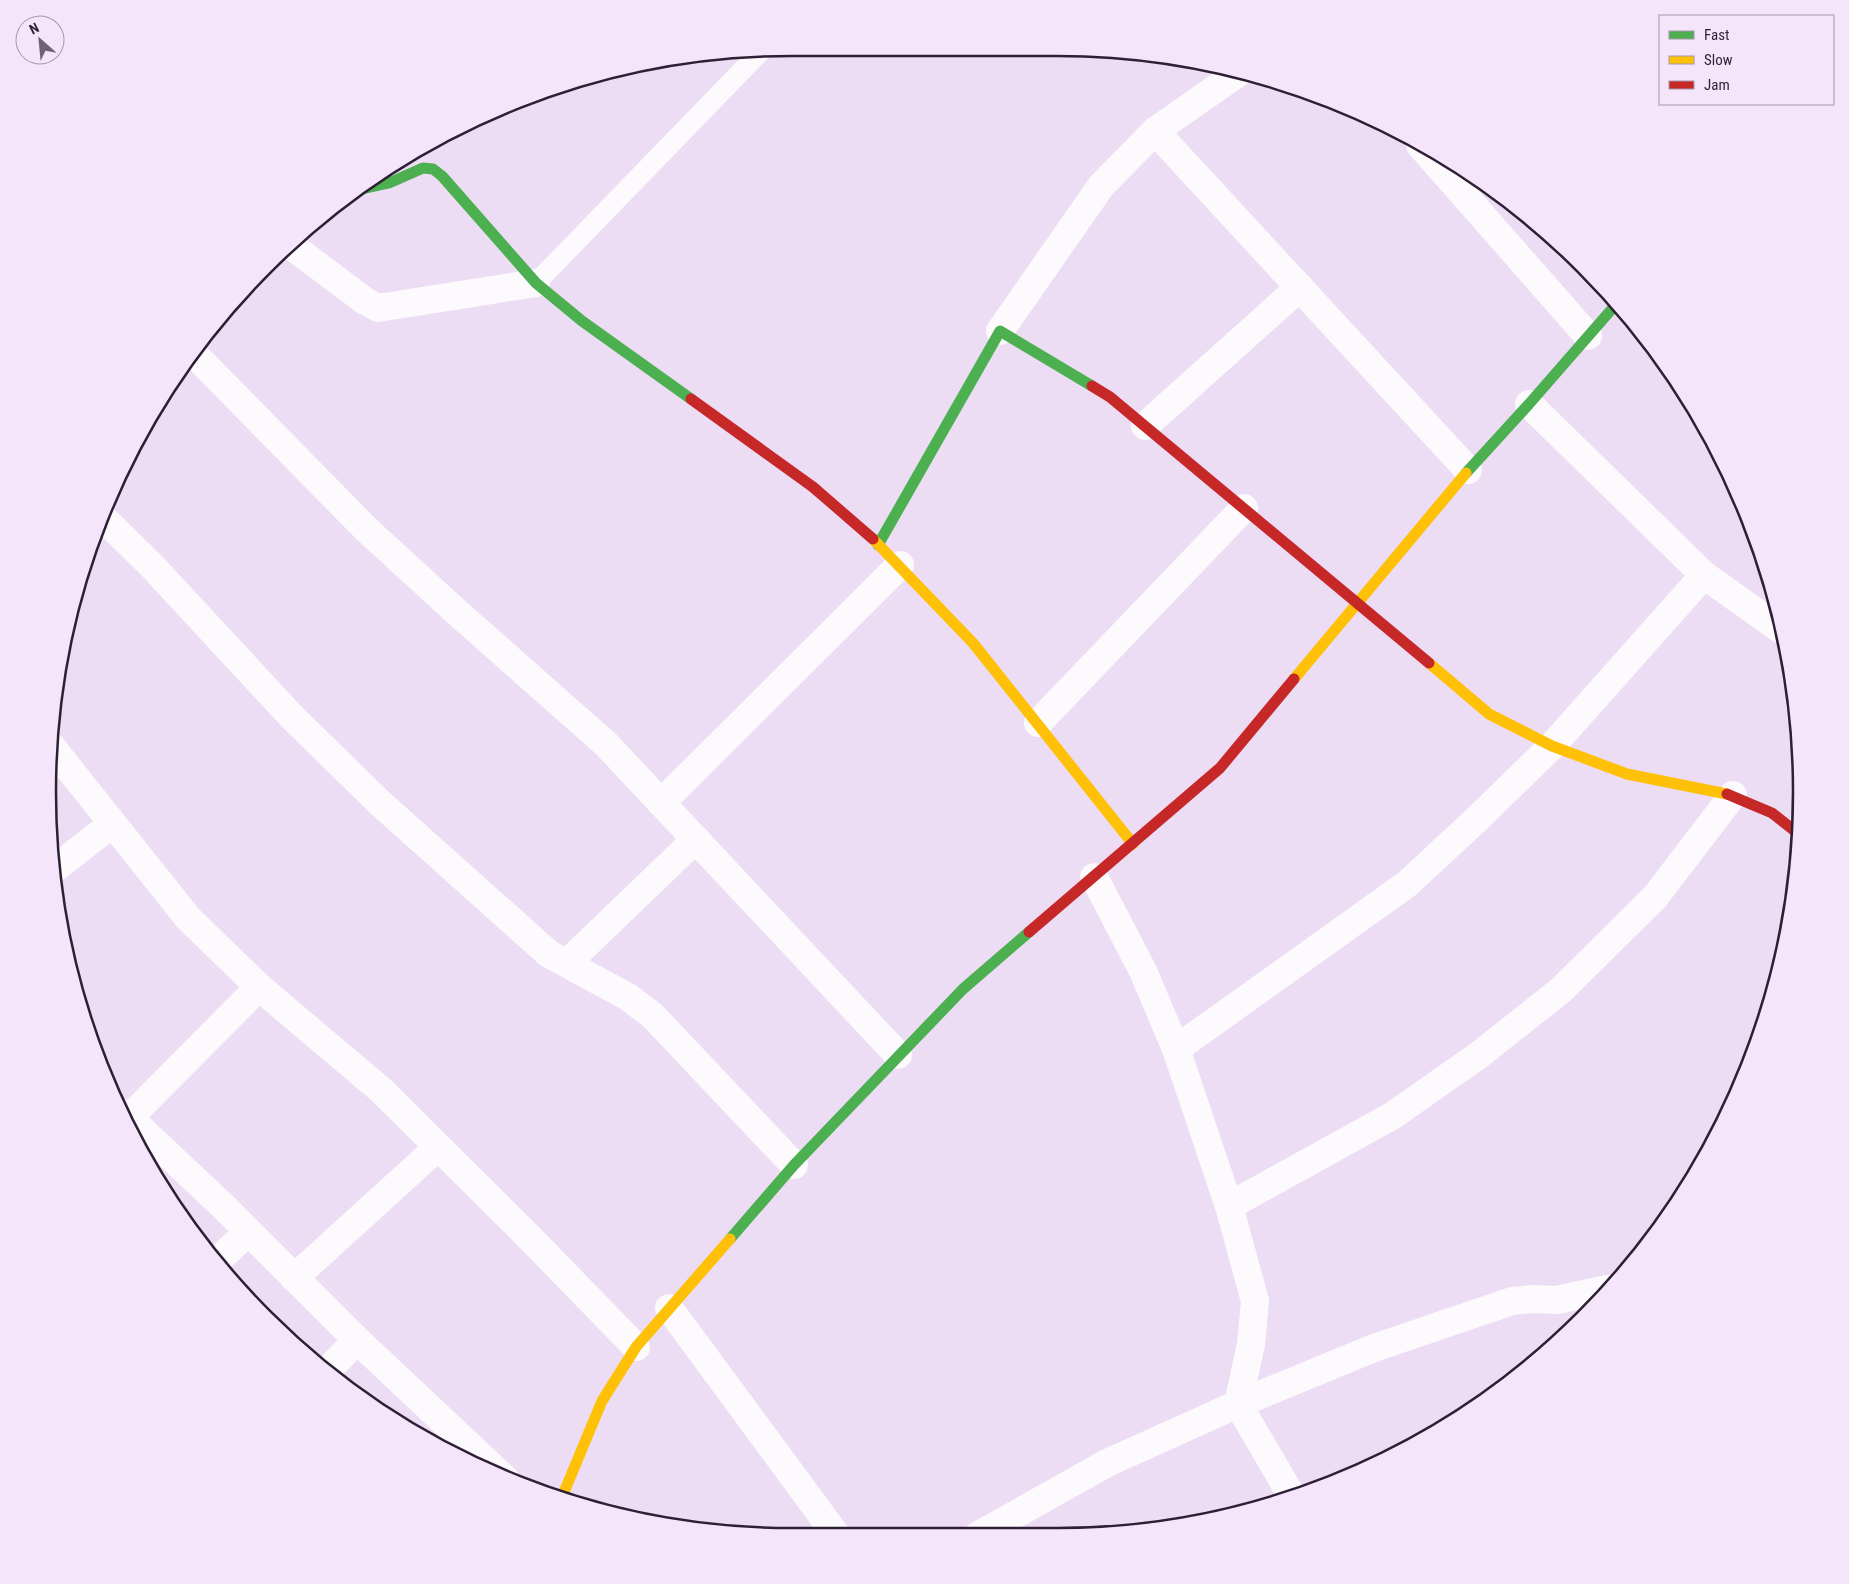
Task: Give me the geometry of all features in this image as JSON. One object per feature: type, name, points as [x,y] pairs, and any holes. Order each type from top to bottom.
[{"type":"street","points":[[878,545],[1000,332],[1101,186],[1155,131],[1233,78]]},
{"type":"street","points":[[1155,131],[1468,470]]},
{"type":"street","points":[[1433,160],[1588,336]]},
{"type":"street","points":[[374,186],[389,183],[423,168],[433,169],[442,176],[536,283],[582,321],[813,487],[863,530],[973,643],[1133,844]]},
{"type":"street","points":[[296,249],[365,301],[378,308],[536,283]]},
{"type":"street","points":[[1145,426],[1300,287]]},
{"type":"street","points":[[564,1491],[602,1401],[636,1347],[794,1165],[963,989],[1220,768],[1468,470],[1529,404],[1612,309]]},
{"type":"street","points":[[1000,332],[1110,397],[1489,714],[1552,746],[1627,774],[1733,795],[1772,813],[1791,828]]},
{"type":"street","points":[[198,359],[366,528],[461,616],[606,744],[898,1056]]},
{"type":"street","points":[[1529,404],[1704,575],[1773,624]]},
{"type":"street","points":[[1038,724],[1244,508]]},
{"type":"street","points":[[107,522],[152,566],[292,717],[380,803],[549,954],[628,997],[652,1015],[794,1165]]},
{"type":"street","points":[[661,803],[900,566]]},
{"type":"street","points":[[1176,1049],[1407,884],[1552,746],[1704,575]]},
{"type":"street","points":[[58,755],[188,918],[259,987],[381,1090],[636,1347]]},
{"type":"street","points":[[1229,1206],[1392,1116],[1479,1055],[1561,990],[1655,897],[1733,795]]},
{"type":"street","points":[[61,864],[112,824]]},
{"type":"street","points":[[567,963],[696,839]]},
{"type":"street","points":[[1094,877],[1143,971],[1176,1049],[1229,1206],[1255,1301],[1251,1344],[1238,1404],[1289,1490]]},
{"type":"street","points":[[130,1114],[259,987]]},
{"type":"street","points":[[137,1127],[248,1232],[357,1340],[485,1461]]},
{"type":"street","points":[[294,1278],[438,1147]]},
{"type":"street","points":[[222,1257],[248,1232]]},
{"type":"street","points":[[992,1528],[1107,1463],[1238,1404],[1374,1348],[1512,1301],[1534,1299],[1557,1300],[1597,1291]]},
{"type":"street","points":[[669,1308],[831,1528]]},
{"type":"street","points":[[332,1366],[357,1340]]},
{"type":"lane","points":[[536,283],[755,58]]},
{"type":"traffic: fast","points":[[374,186],[389,183],[423,168],[433,169],[442,176],[536,283],[582,321],[691,399]]},
{"type":"traffic: fast","points":[[1466,473],[1612,309]]},
{"type":"traffic: fast","points":[[878,545],[1000,331],[1092,386]]},
{"type":"traffic: fast","points":[[730,1239],[794,1165],[963,989],[1029,932]]},
{"type":"traffic: slow","points":[[1294,679],[1466,473]]},
{"type":"traffic: slow","points":[[873,539],[973,643],[1133,844]]},
{"type":"traffic: slow","points":[[1429,663],[1489,714],[1552,746],[1627,774],[1727,794]]},
{"type":"traffic: slow","points":[[564,1492],[602,1401],[636,1347],[730,1239]]},
{"type":"traffic: jam","points":[[1092,386],[1110,397],[1429,663]]},
{"type":"traffic: jam","points":[[691,399],[813,487],[873,539]]},
{"type":"traffic: jam","points":[[1029,932],[1220,768],[1294,679]]},
{"type":"traffic: jam","points":[[1727,794],[1772,813],[1791,828]]}]
